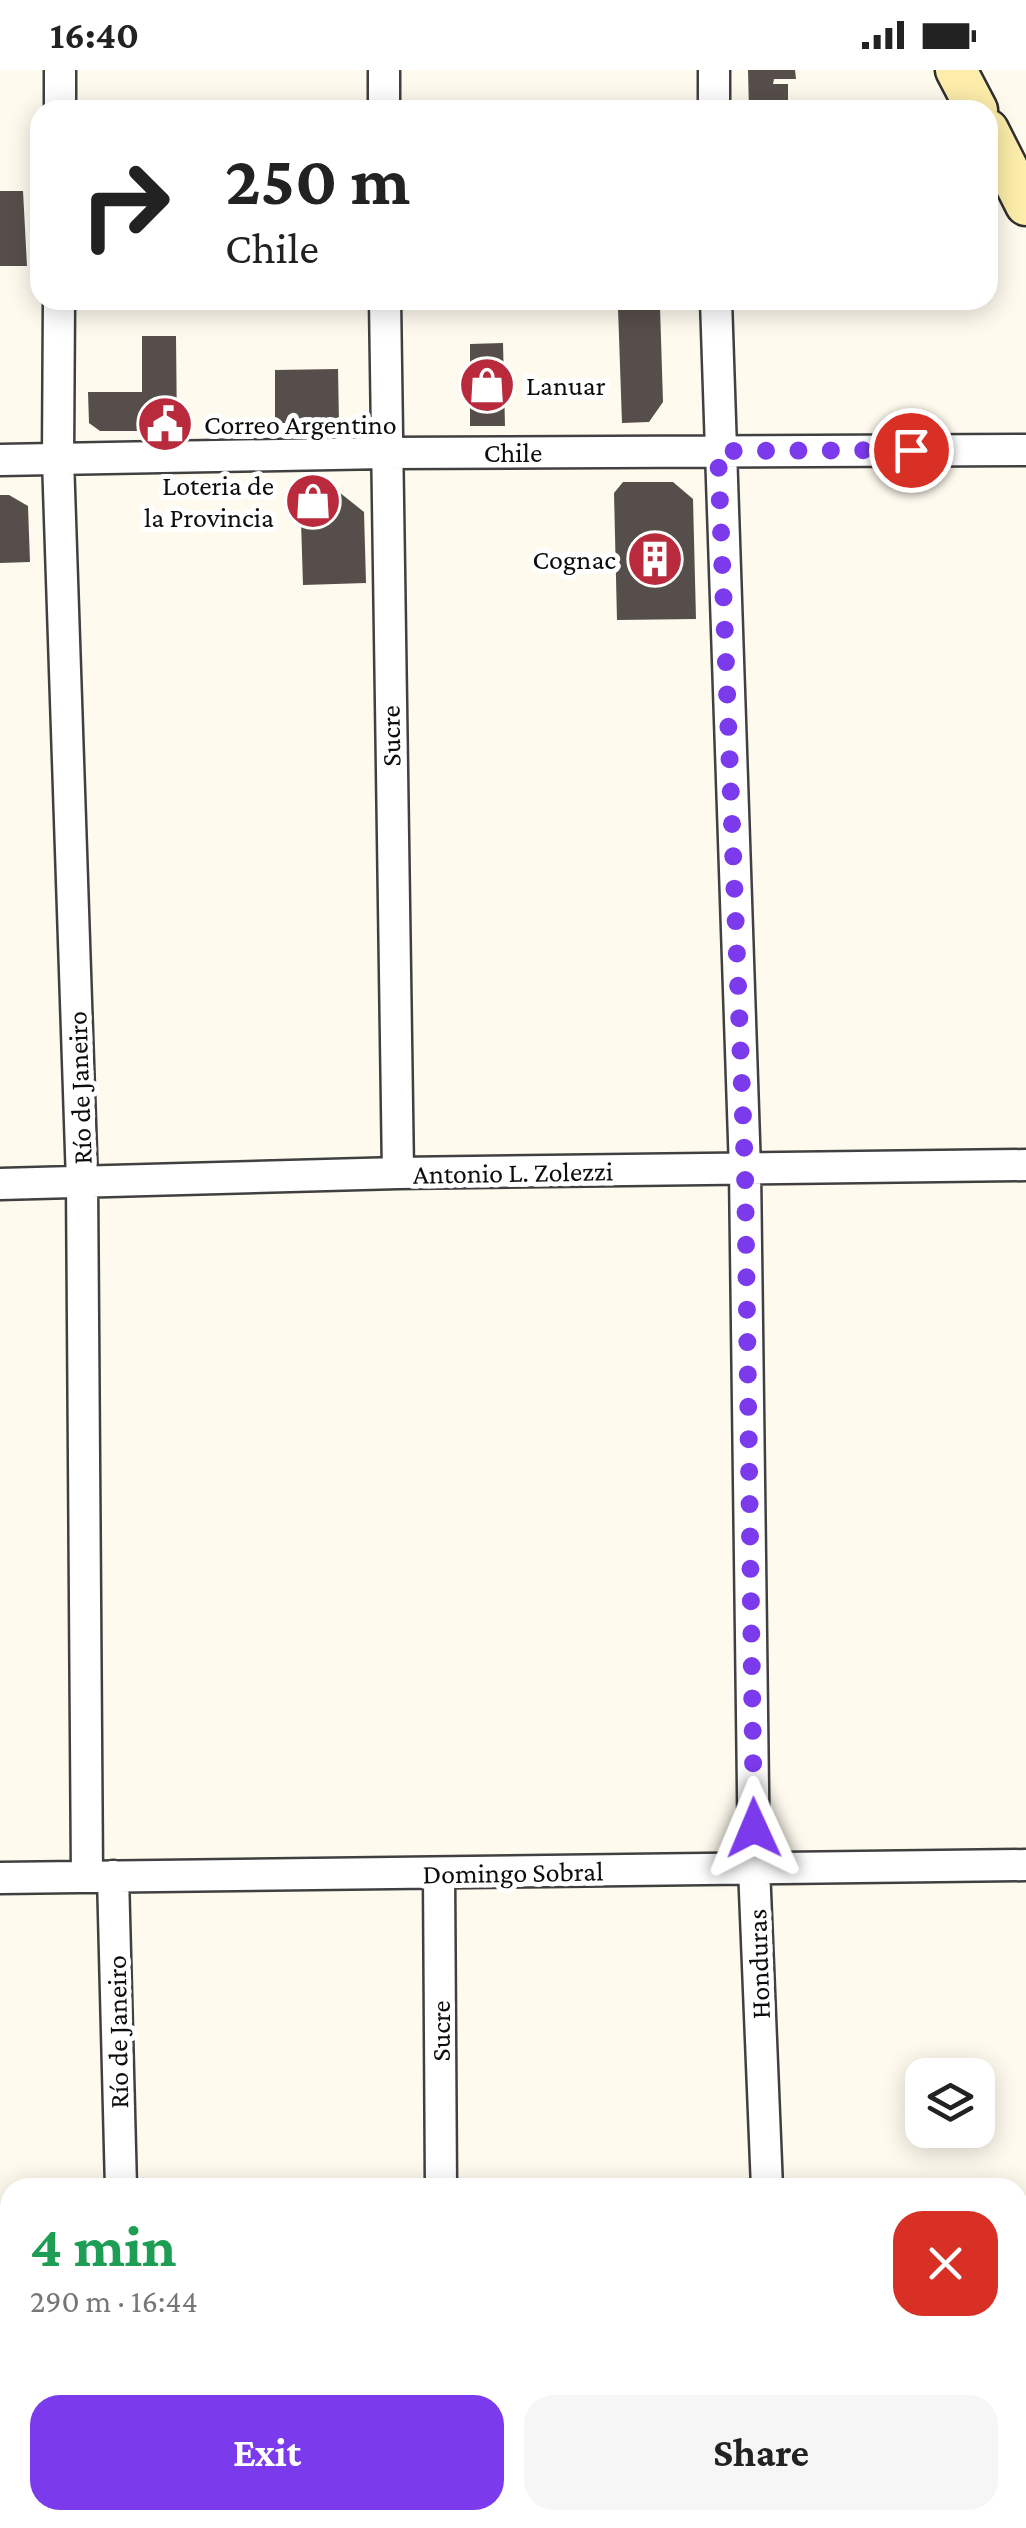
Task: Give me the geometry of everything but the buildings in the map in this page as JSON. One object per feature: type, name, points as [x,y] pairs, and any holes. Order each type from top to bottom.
[{"type":"main road","points":[[956,70],[972,100]]},
{"type":"main road","points":[[998,149],[1026,204]]},
{"type":"street","points":[[60,70],[60,100]]},
{"type":"street","points":[[384,70],[384,100]]},
{"type":"street","points":[[714,70],[714,100]]},
{"type":"street","name":"Río de Janeiro","points":[[59,310],[58,459],[100,1876],[119,2178]]},
{"type":"street","name":"Sucre","points":[[385,310],[398,1173]]},
{"type":"street","name":"Honduras","points":[[716,310],[745,1170],[754,1866],[767,2178]]},
{"type":"street","name":"Chile","points":[[0,460],[386,453],[1026,450]]},
{"type":"street","name":"Antonio L. Zolezzi","points":[[0,1184],[398,1173],[1026,1165]]},
{"type":"street","name":"Domingo Sobral","points":[[0,1878],[754,1866],[1026,1866]]},
{"type":"street","name":"Sucre","points":[[438,1874],[441,2178]]},
{"type":"place","name":"Lanuar","points":[[487,385]]},
{"type":"place","name":"Correo Argentino","points":[[165,424]]},
{"type":"place","name":"Loteria de la Provincia","points":[[313,501]]},
{"type":"place","name":"Cognac","points":[[655,559]]},
{"type":"route","points":[[754,1828],[745,1170],[718,451],[911,450]]}]
